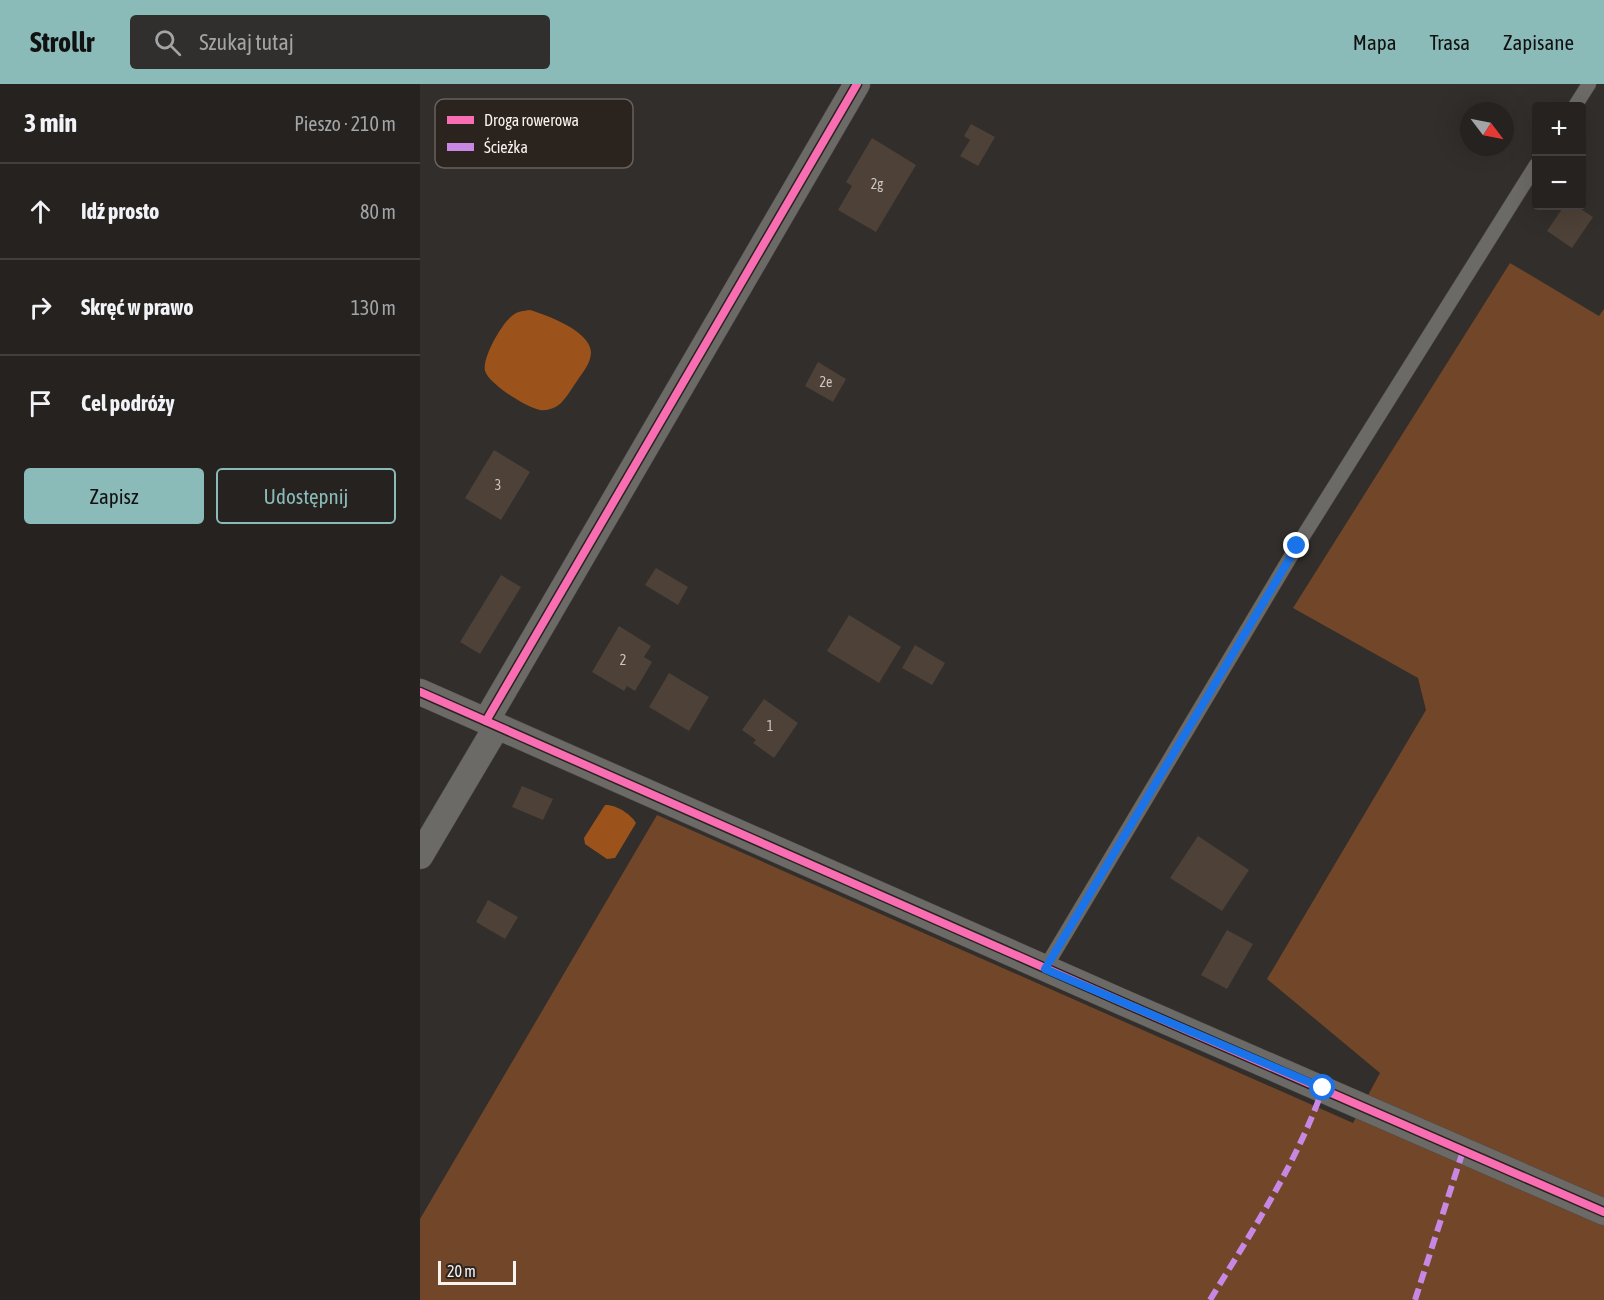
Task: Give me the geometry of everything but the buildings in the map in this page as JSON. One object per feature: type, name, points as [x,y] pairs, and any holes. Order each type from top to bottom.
[{"type":"street","points":[[420,856],[492,723],[857,84]]},
{"type":"street","points":[[420,692],[1045,969],[1604,1212]]},
{"type":"lane","points":[[1578,102],[1589,84]]},
{"type":"lane","points":[[1045,969],[1297,546],[1532,171]]},
{"type":"shaded area","points":[[1510,263],[1599,316],[1604,309],[1604,1300],[420,1300],[420,1219],[657,815],[1353,1123],[1380,1073],[1267,979],[1426,710],[1418,678],[1293,608]]},
{"type":"shaded area","points":[[530,310],[557,320],[576,331],[589,344],[591,352],[590,360],[565,398],[557,406],[546,410],[526,405],[509,395],[493,382],[485,371],[490,350],[504,325],[515,314]]},
{"type":"shaded area","points":[[605,805],[622,810],[636,823],[615,858],[607,859],[585,844],[584,838]]},
{"type":"marked path","points":[[1210,1300],[1286,1171],[1323,1088]]},
{"type":"marked path","points":[[1415,1300],[1463,1151]]},
{"type":"cycle path","points":[[486,721],[857,84]]},
{"type":"cycle path","points":[[420,692],[1604,1212]]},
{"type":"route","points":[[1297,546],[1045,969],[1323,1088]]}]
